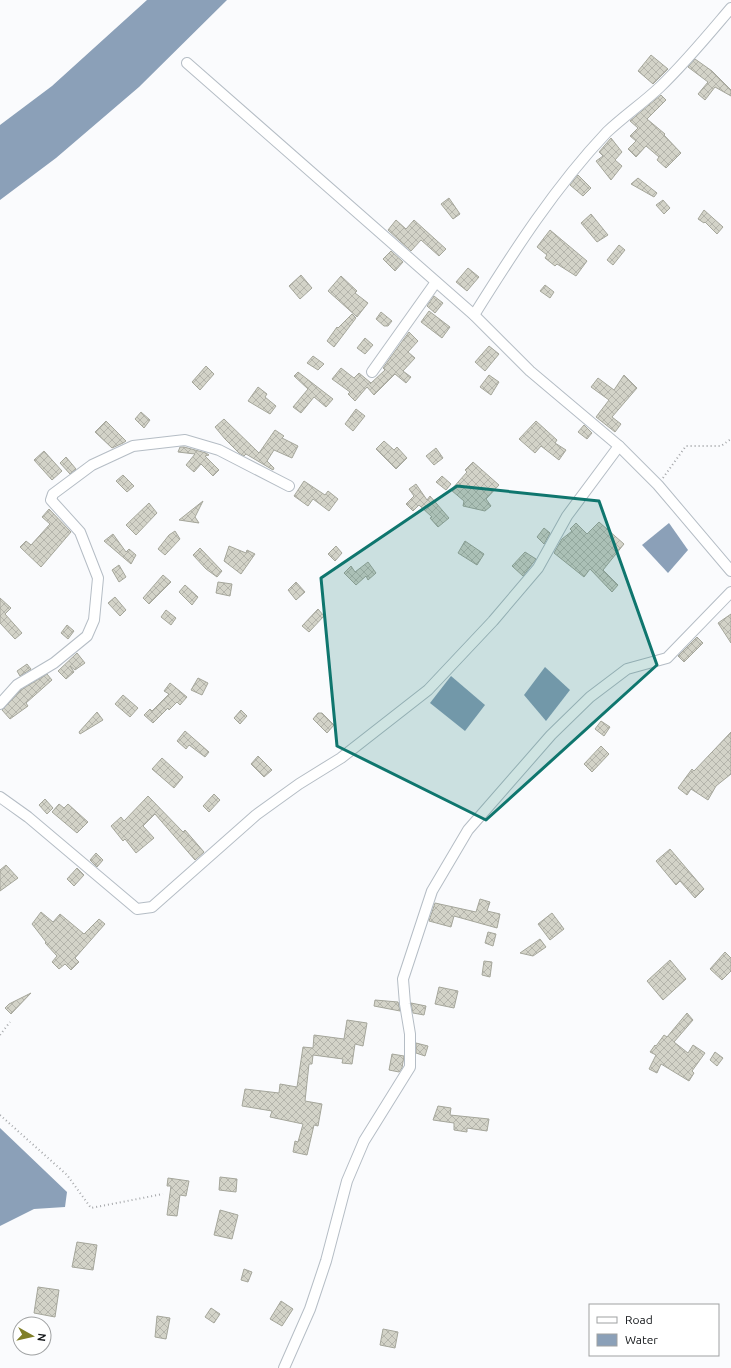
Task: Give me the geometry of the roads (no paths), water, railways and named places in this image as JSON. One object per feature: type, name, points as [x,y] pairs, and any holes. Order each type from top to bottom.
[{"type":"street","points":[[474,316],[517,247],[568,177],[608,131],[659,88],[692,54],[731,8]]},
{"type":"street","points":[[188,63],[474,316],[530,371],[619,446],[658,485],[731,571]]},
{"type":"street","points":[[372,372],[436,282]]},
{"type":"street","points":[[0,704],[17,685],[54,663],[87,636],[94,620],[98,578],[80,532],[51,500],[53,494],[58,490],[92,465],[133,446],[185,440],[219,450],[289,486]]},
{"type":"street","points":[[0,797],[28,817],[137,909],[152,907],[256,815],[299,784],[341,758],[428,690],[493,621],[538,568],[567,516],[619,446]]},
{"type":"street","points":[[284,1368],[310,1309],[326,1261],[347,1180],[364,1141],[410,1067],[410,1034],[403,979],[432,891],[468,830],[504,791],[551,735],[590,697],[627,669],[667,658],[731,592]]},
{"type":"water","points":[[147,0],[227,0],[139,87],[56,158],[0,200],[0,125],[52,86]]},
{"type":"water","points":[[669,523],[688,550],[668,573],[642,545]]},
{"type":"water","points":[[545,667],[570,690],[546,721],[524,695]]},
{"type":"water","points":[[451,676],[485,705],[465,731],[430,703]]},
{"type":"water","points":[[0,1128],[67,1192],[65,1207],[34,1209],[0,1226]]}]
